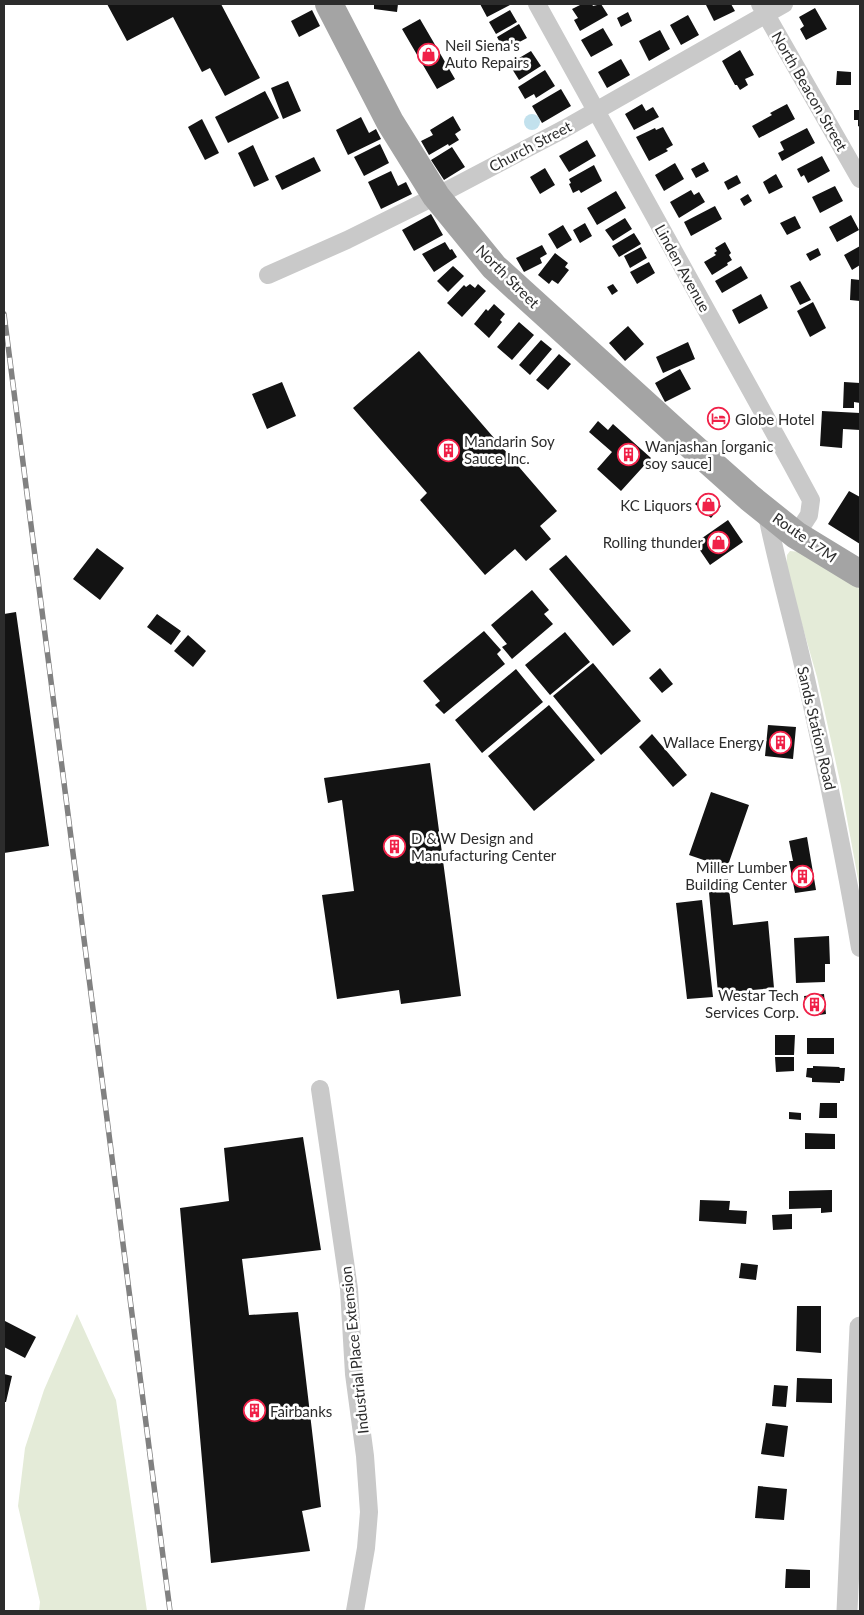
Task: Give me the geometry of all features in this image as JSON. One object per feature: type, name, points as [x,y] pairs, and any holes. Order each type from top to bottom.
[{"type":"main road","name":"North Street","points":[[329,4],[390,122],[436,196],[494,267],[758,504]]},
{"type":"main road","name":"Route 17M","points":[[758,504],[796,535],[860,574]]},
{"type":"street","name":"Linden Avenue","points":[[537,4],[810,500],[809,515],[796,535]]},
{"type":"street","name":"Church Street","points":[[268,275],[347,240],[564,129],[756,20],[763,8],[784,4]]},
{"type":"street","name":"North Beacon Street","points":[[763,8],[860,179]]},
{"type":"street","name":"Sands Station Road","points":[[758,504],[775,557],[802,662],[830,786],[860,948]]},
{"type":"street","name":"Industrial Place Extension","points":[[320,1089],[349,1289],[354,1374],[365,1456],[369,1512],[366,1548],[354,1611]]},
{"type":"street","points":[[847,1611],[856,1508],[860,1327]]},
{"type":"green space","points":[[790,551],[800,552],[860,589],[860,890],[841,786],[817,677],[786,569],[787,555]]},
{"type":"green space","points":[[77,1314],[116,1400],[147,1611],[39,1611],[40,1602],[18,1506],[25,1448],[44,1390]]},
{"type":"water","points":[[529,114],[535,114],[540,119],[538,128],[529,130],[524,125],[524,119]]},
{"type":"building","points":[[107,4],[221,4],[260,78],[225,96],[210,68],[202,72],[173,17],[127,41]]},
{"type":"building","points":[[374,4],[398,4],[397,12],[374,9]]},
{"type":"building","points":[[480,4],[509,4],[510,5],[487,17]]},
{"type":"building","points":[[582,4],[592,4],[593,6],[601,4],[608,15],[580,31],[574,20],[578,18],[572,9]]},
{"type":"building","points":[[731,4],[735,11],[714,21],[706,5]]},
{"type":"building","points":[[815,8],[827,29],[806,40],[800,29],[804,26],[799,17]]},
{"type":"building","points":[[312,10],[320,26],[299,37],[291,21]]},
{"type":"building","points":[[510,10],[517,22],[496,34],[489,22]]},
{"type":"building","points":[[628,12],[632,21],[621,27],[617,18]]},
{"type":"building","points":[[688,15],[699,35],[681,45],[670,25]]},
{"type":"building","name":"Neil Siena's Auto Repairs","points":[[420,19],[455,79],[437,89],[402,29]]},
{"type":"building","points":[[519,24],[527,38],[504,50],[497,37]]},
{"type":"building","points":[[603,28],[613,45],[591,57],[581,40]]},
{"type":"building","points":[[660,30],[670,49],[649,61],[639,41]]},
{"type":"building","points":[[740,50],[754,75],[745,79],[748,85],[740,90],[735,85],[722,61]]},
{"type":"building","points":[[531,51],[541,66],[519,80],[509,64]]},
{"type":"building","points":[[621,59],[630,75],[607,88],[598,72]]},
{"type":"building","points":[[545,70],[555,86],[536,98],[534,94],[525,99],[518,87]]},
{"type":"building","points":[[837,71],[851,72],[851,85],[836,85]]},
{"type":"building","points":[[288,81],[301,111],[283,119],[271,88]]},
{"type":"building","points":[[561,89],[571,106],[542,123],[532,106]]},
{"type":"building","points":[[265,91],[279,118],[228,143],[215,117]]},
{"type":"building","points":[[642,104],[646,111],[653,107],[659,117],[634,130],[625,114]]},
{"type":"building","points":[[787,104],[795,119],[759,138],[752,126]]},
{"type":"building","points":[[854,110],[860,110],[860,127],[858,126],[858,120],[854,120]]},
{"type":"building","points":[[453,116],[461,130],[455,134],[459,140],[429,155],[421,141],[433,135],[430,130]]},
{"type":"building","points":[[361,117],[369,133],[376,129],[381,139],[348,155],[336,130]]},
{"type":"building","points":[[202,119],[219,153],[205,160],[188,127]]},
{"type":"building","points":[[663,127],[673,145],[666,149],[668,151],[649,161],[636,137],[655,128],[656,130]]},
{"type":"building","points":[[807,128],[815,143],[782,161],[778,153],[784,150],[780,142]]},
{"type":"building","points":[[587,140],[596,156],[569,172],[559,156]]},
{"type":"building","points":[[380,144],[389,163],[364,176],[354,157]]},
{"type":"building","points":[[253,145],[269,180],[254,187],[238,153]]},
{"type":"building","points":[[452,147],[465,167],[444,180],[431,160]]},
{"type":"building","points":[[822,156],[830,171],[808,183],[804,175],[801,177],[797,169]]},
{"type":"building","points":[[314,157],[321,171],[282,190],[275,176]]},
{"type":"building","points":[[704,162],[709,171],[696,178],[691,169]]},
{"type":"building","points":[[675,163],[684,179],[664,191],[655,175]]},
{"type":"building","points":[[594,165],[602,181],[581,193],[579,190],[573,193],[569,179]]},
{"type":"building","points":[[545,168],[555,185],[540,194],[530,177]]},
{"type":"building","points":[[391,171],[398,186],[406,182],[412,194],[381,209],[368,182]]},
{"type":"building","points":[[776,174],[783,187],[769,194],[763,182]]},
{"type":"building","points":[[737,175],[741,183],[728,190],[724,182]]},
{"type":"building","points":[[835,186],[843,201],[820,213],[812,197]]},
{"type":"building","points":[[691,190],[694,195],[699,192],[705,202],[679,218],[670,202]]},
{"type":"building","points":[[616,191],[626,208],[597,225],[587,208]]},
{"type":"building","points":[[748,194],[752,201],[744,206],[740,199]]},
{"type":"building","points":[[715,206],[722,219],[691,236],[684,222]]},
{"type":"building","points":[[431,214],[443,235],[414,251],[402,230]]},
{"type":"building","points":[[851,215],[859,230],[837,242],[829,227]]},
{"type":"building","points":[[795,216],[801,228],[787,235],[780,223]]},
{"type":"building","points":[[625,218],[632,229],[613,241],[605,230]]},
{"type":"building","points":[[585,223],[592,236],[580,243],[573,230]]},
{"type":"building","points":[[563,225],[572,240],[557,249],[548,234]]},
{"type":"building","points":[[634,233],[641,244],[619,257],[612,246]]},
{"type":"building","points":[[445,242],[457,257],[434,272],[422,254]]},
{"type":"building","points":[[725,242],[731,253],[729,255],[732,260],[727,263],[728,265],[712,275],[704,262],[716,255],[714,253],[717,251],[715,248]]},
{"type":"building","points":[[542,245],[547,254],[540,258],[542,263],[524,272],[516,258]]},
{"type":"building","points":[[860,246],[860,265],[852,270],[844,255]]},
{"type":"building","points":[[641,247],[647,258],[630,268],[624,256]]},
{"type":"building","points":[[818,248],[821,255],[810,261],[806,254]]},
{"type":"building","points":[[555,253],[568,263],[565,267],[569,270],[558,284],[552,280],[549,284],[538,275]]},
{"type":"building","points":[[649,262],[655,273],[637,284],[630,272]]},
{"type":"building","points":[[453,266],[464,276],[448,292],[437,281]]},
{"type":"building","points":[[741,266],[748,278],[722,293],[715,281]]},
{"type":"building","points":[[851,279],[860,280],[860,301],[850,300]]},
{"type":"building","points":[[800,281],[811,300],[800,305],[790,286]]},
{"type":"building","points":[[470,284],[475,288],[478,284],[486,291],[462,317],[447,303],[464,285],[466,287]]},
{"type":"building","points":[[613,284],[618,291],[612,295],[607,287]]},
{"type":"building","points":[[761,294],[768,308],[739,324],[732,310]]},
{"type":"building","points":[[813,302],[826,328],[810,337],[797,311]]},
{"type":"building","points":[[494,304],[505,314],[500,320],[502,322],[489,338],[474,324],[486,309],[488,311]]},
{"type":"building","points":[[519,322],[534,335],[512,360],[497,347]]},
{"type":"building","points":[[628,326],[644,344],[625,361],[609,343]]},
{"type":"building","points":[[541,340],[552,349],[530,375],[519,365]]},
{"type":"building","points":[[688,342],[695,359],[663,373],[656,357]]},
{"type":"building","name":"Mandarin Soy Sauce Inc.","points":[[419,351],[557,511],[540,526],[551,539],[526,561],[515,549],[485,575],[420,500],[427,493],[353,408]]},
{"type":"building","points":[[559,354],[571,364],[548,390],[536,380]]},
{"type":"building","points":[[680,369],[691,389],[665,402],[655,383]]},
{"type":"building","points":[[282,382],[296,416],[267,429],[252,394]]},
{"type":"building","points":[[844,382],[860,383],[860,403],[854,402],[854,408],[843,408]]},
{"type":"building","points":[[822,411],[860,413],[860,430],[843,429],[842,448],[820,446]]},
{"type":"building","name":"Wanjashan [organic soy sauce]","points":[[598,421],[608,430],[613,424],[651,458],[621,491],[597,469],[612,452],[589,432]]},
{"type":"building","points":[[849,491],[860,497],[860,544],[828,524]]},
{"type":"building","name":"KC Liquors","points":[[706,493],[721,506],[711,518],[695,504]]},
{"type":"building","name":"Rolling thunder","points":[[728,520],[743,542],[710,565],[695,543]]},
{"type":"building","points":[[97,548],[124,568],[100,600],[73,579]]},
{"type":"building","points":[[566,555],[631,631],[613,646],[549,569]]},
{"type":"building","points":[[532,590],[549,610],[544,614],[553,624],[512,659],[502,647],[507,644],[491,625]]},
{"type":"building","points":[[16,612],[49,846],[4,853],[4,614]]},
{"type":"building","points":[[157,614],[181,631],[171,645],[147,627]]},
{"type":"building","points":[[484,631],[501,650],[497,654],[505,664],[444,714],[435,705],[440,701],[423,681]]},
{"type":"building","points":[[565,632],[590,662],[550,695],[525,665]]},
{"type":"building","points":[[188,635],[206,651],[193,667],[174,651]]},
{"type":"building","points":[[593,663],[641,721],[601,755],[553,696]]},
{"type":"building","points":[[660,668],[673,684],[662,693],[649,678]]},
{"type":"building","points":[[516,669],[543,702],[482,753],[455,720]]},
{"type":"building","points":[[549,705],[595,760],[534,811],[488,756]]},
{"type":"building","name":"Wallace Energy","points":[[768,725],[796,727],[793,759],[765,756]]},
{"type":"building","points":[[652,734],[687,775],[673,787],[639,747]]},
{"type":"building","name":"D & W Design and Manufacturing Center","points":[[430,763],[461,996],[401,1004],[399,990],[337,999],[322,895],[354,891],[342,800],[328,803],[324,778]]},
{"type":"building","name":"Miller Lumber Building Center","points":[[711,792],[749,805],[727,868],[689,855]]},
{"type":"building","name":"Miller Lumber Building Center","points":[[807,837],[816,890],[795,893],[789,861],[793,861],[789,841]]},
{"type":"building","points":[[728,879],[733,925],[768,921],[774,988],[718,993],[708,881]]},
{"type":"building","points":[[702,900],[713,997],[687,999],[676,903]]},
{"type":"building","points":[[829,936],[830,964],[825,964],[825,982],[796,983],[794,938]]},
{"type":"building","name":"Westar Tech Services Corp.","points":[[824,994],[826,1014],[813,1016],[813,1012],[807,1013],[804,996]]},
{"type":"building","points":[[775,1035],[795,1035],[794,1055],[775,1055]]},
{"type":"building","points":[[807,1038],[834,1038],[834,1054],[807,1054]]},
{"type":"building","points":[[775,1057],[794,1057],[794,1071],[776,1072]]},
{"type":"building","points":[[813,1066],[845,1068],[844,1081],[840,1081],[840,1083],[812,1082],[812,1078],[806,1077],[807,1068],[813,1068]]},
{"type":"building","points":[[820,1103],[837,1103],[837,1118],[819,1118]]},
{"type":"building","points":[[789,1112],[801,1113],[801,1120],[789,1119]]},
{"type":"building","points":[[805,1133],[835,1134],[835,1149],[805,1149]]},
{"type":"building","name":"Fairbanks","points":[[303,1137],[321,1250],[242,1259],[249,1315],[298,1312],[321,1507],[302,1511],[310,1551],[211,1563],[180,1208],[229,1201],[224,1148]]},
{"type":"building","points":[[832,1190],[832,1212],[821,1213],[821,1208],[789,1209],[789,1191]]},
{"type":"building","points":[[700,1200],[730,1201],[729,1210],[747,1211],[746,1224],[699,1221]]},
{"type":"building","points":[[792,1214],[792,1229],[773,1230],[772,1215]]},
{"type":"building","points":[[741,1263],[758,1265],[756,1280],[739,1278]]},
{"type":"building","points":[[797,1306],[821,1306],[821,1353],[796,1351]]},
{"type":"building","points":[[5,1321],[36,1337],[25,1358],[4,1347]]},
{"type":"building","points":[[4,1374],[12,1376],[6,1402],[4,1402]]},
{"type":"building","points":[[797,1378],[832,1379],[832,1403],[796,1402]]},
{"type":"building","points":[[774,1385],[788,1386],[786,1407],[772,1406]]},
{"type":"building","points":[[766,1423],[788,1426],[784,1457],[761,1454]]},
{"type":"building","points":[[758,1486],[787,1489],[784,1520],[755,1518]]},
{"type":"building","points":[[786,1569],[810,1570],[810,1588],[785,1588]]},
{"type":"railway","points":[[4,314],[170,1611]]},
{"type":"place","name":"Neil Siena's Auto Repairs","points":[[429,54]]},
{"type":"place","name":"Globe Hotel","points":[[719,419]]},
{"type":"place","name":"Mandarin Soy Sauce Inc.","points":[[448,450]]},
{"type":"place","name":"Wanjashan [organic soy sauce]","points":[[629,455]]},
{"type":"place","name":"KC Liquors","points":[[708,505]]},
{"type":"place","name":"Rolling thunder","points":[[719,542]]},
{"type":"place","name":"Wallace Energy","points":[[780,742]]},
{"type":"place","name":"D & W Design and Manufacturing Center","points":[[395,847]]},
{"type":"place","name":"Miller Lumber Building Center","points":[[803,876]]},
{"type":"place","name":"Westar Tech Services Corp.","points":[[815,1004]]},
{"type":"place","name":"Fairbanks","points":[[254,1411]]}]
